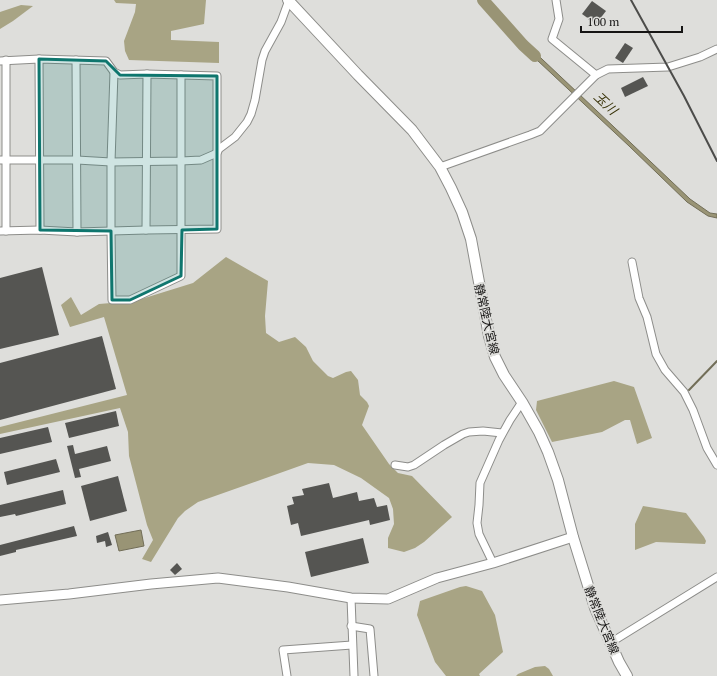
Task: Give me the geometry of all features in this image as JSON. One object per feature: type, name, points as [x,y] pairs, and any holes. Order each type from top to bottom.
[{"type":"main road","name":"静常陸大宮線","points":[[288,0],[412,130],[440,167],[451,188],[462,212],[471,239],[489,336],[495,357],[504,375],[522,402],[539,432],[548,452],[558,480],[595,608],[610,643],[627,676]]},
{"type":"street","points":[[3,160],[39,159],[111,162],[181,161],[201,160],[217,153],[234,137],[251,114],[265,51],[280,22],[288,0]]},
{"type":"street","points":[[556,0],[559,19],[552,40],[594,77]]},
{"type":"street","points":[[440,167],[540,131],[594,77],[608,69],[668,67],[700,57],[717,49]]},
{"type":"street","points":[[39,59],[40,230]]},
{"type":"street","points":[[3,60],[106,60],[114,72],[120,75],[147,74],[217,76],[217,153],[217,229],[77,232],[40,230],[3,231],[3,60]]},
{"type":"street","points":[[76,60],[77,232]]},
{"type":"street","points":[[114,72],[111,162],[112,300],[130,300],[182,276],[181,75]]},
{"type":"street","points":[[146,230],[147,74]]},
{"type":"street","points":[[632,262],[639,298],[647,318],[656,354],[664,370],[684,392],[693,410],[707,448],[717,465]]},
{"type":"street","points":[[493,563],[479,534],[477,523],[480,483],[502,434],[522,402]]},
{"type":"street","points":[[395,465],[408,467],[414,465],[444,444],[469,432],[483,431],[502,434]]},
{"type":"street","points":[[0,600],[218,578],[288,587],[351,598],[388,600],[438,578],[574,538]]},
{"type":"street","points":[[610,643],[717,578]]},
{"type":"street","points":[[351,598],[354,676]]},
{"type":"street","points":[[351,626],[370,629],[374,676]]},
{"type":"street","points":[[287,676],[283,650],[352,645]]},
{"type":"highlighted area","points":[[39,59],[106,61],[120,75],[217,76],[217,229],[182,230],[181,276],[130,300],[112,300],[111,231],[40,230]]},
{"type":"shaded area","points":[[114,0],[206,0],[204,24],[171,31],[171,40],[219,42],[219,63],[129,60],[125,51],[124,41],[135,12],[136,4],[116,3]]},
{"type":"shaded area","points":[[21,5],[33,6],[0,29],[0,12]]},
{"type":"shaded area","points":[[525,43],[690,199],[710,213],[717,214],[717,218],[708,216],[687,202],[522,46]]},
{"type":"shaded area","points":[[226,257],[268,281],[265,316],[266,333],[279,342],[295,337],[306,347],[313,361],[328,376],[333,378],[351,371],[358,380],[360,395],[369,406],[362,425],[389,464],[398,473],[412,476],[452,517],[424,542],[415,548],[404,552],[388,548],[388,538],[394,524],[393,509],[389,498],[361,478],[334,465],[308,463],[198,502],[178,518],[151,562],[142,559],[153,540],[147,525],[129,456],[128,432],[120,408],[0,434],[0,427],[127,395],[104,317],[70,327],[61,305],[71,297],[81,315],[99,304],[135,301],[193,283]]},
{"type":"shaded area","points":[[614,381],[634,387],[652,438],[637,444],[630,420],[625,420],[602,432],[552,442],[536,410],[537,401]]},
{"type":"shaded area","points":[[643,506],[686,513],[704,537],[706,541],[705,544],[656,542],[635,550],[635,524]]},
{"type":"shaded area","points":[[141,530],[144,546],[119,551],[115,535]]},
{"type":"shaded area","points":[[466,586],[482,591],[495,615],[503,652],[479,674],[480,676],[446,676],[435,662],[417,615],[420,601]]},
{"type":"shaded area","points":[[545,666],[549,669],[553,676],[516,676],[535,667]]},
{"type":"building","points":[[592,1],[606,11],[596,24],[582,14]]},
{"type":"building","points":[[625,43],[633,48],[623,63],[615,58]]},
{"type":"building","points":[[643,77],[648,86],[625,97],[621,88]]},
{"type":"building","points":[[42,267],[59,335],[0,349],[0,278]]},
{"type":"building","points":[[102,336],[116,389],[0,420],[0,363]]},
{"type":"building","points":[[116,411],[119,426],[69,438],[65,423]]},
{"type":"building","points":[[48,427],[52,442],[0,454],[0,438]]},
{"type":"building","points":[[73,445],[75,454],[107,446],[111,461],[79,469],[81,477],[75,478],[67,446]]},
{"type":"building","points":[[56,459],[60,472],[7,485],[4,472]]},
{"type":"building","points":[[118,476],[127,511],[90,521],[81,486]]},
{"type":"building","points":[[329,483],[333,498],[357,492],[359,501],[374,498],[377,507],[387,505],[390,520],[370,525],[369,520],[301,536],[298,523],[291,525],[287,506],[294,504],[292,497],[304,495],[302,489]]},
{"type":"building","points":[[63,490],[66,504],[16,516],[15,514],[0,517],[0,505]]},
{"type":"building","points":[[74,526],[77,536],[16,550],[16,552],[0,556],[0,545]]},
{"type":"building","points":[[108,532],[112,545],[106,547],[105,541],[97,543],[96,536]]},
{"type":"building","points":[[363,538],[369,563],[311,577],[305,552]]},
{"type":"building","points":[[177,563],[182,569],[175,575],[170,570]]},
{"type":"waterway","name":"玉川","points":[[483,0],[523,45],[535,56]]},
{"type":"waterway","points":[[689,390],[717,361]]},
{"type":"railway","points":[[631,0],[684,96],[717,161]]}]
